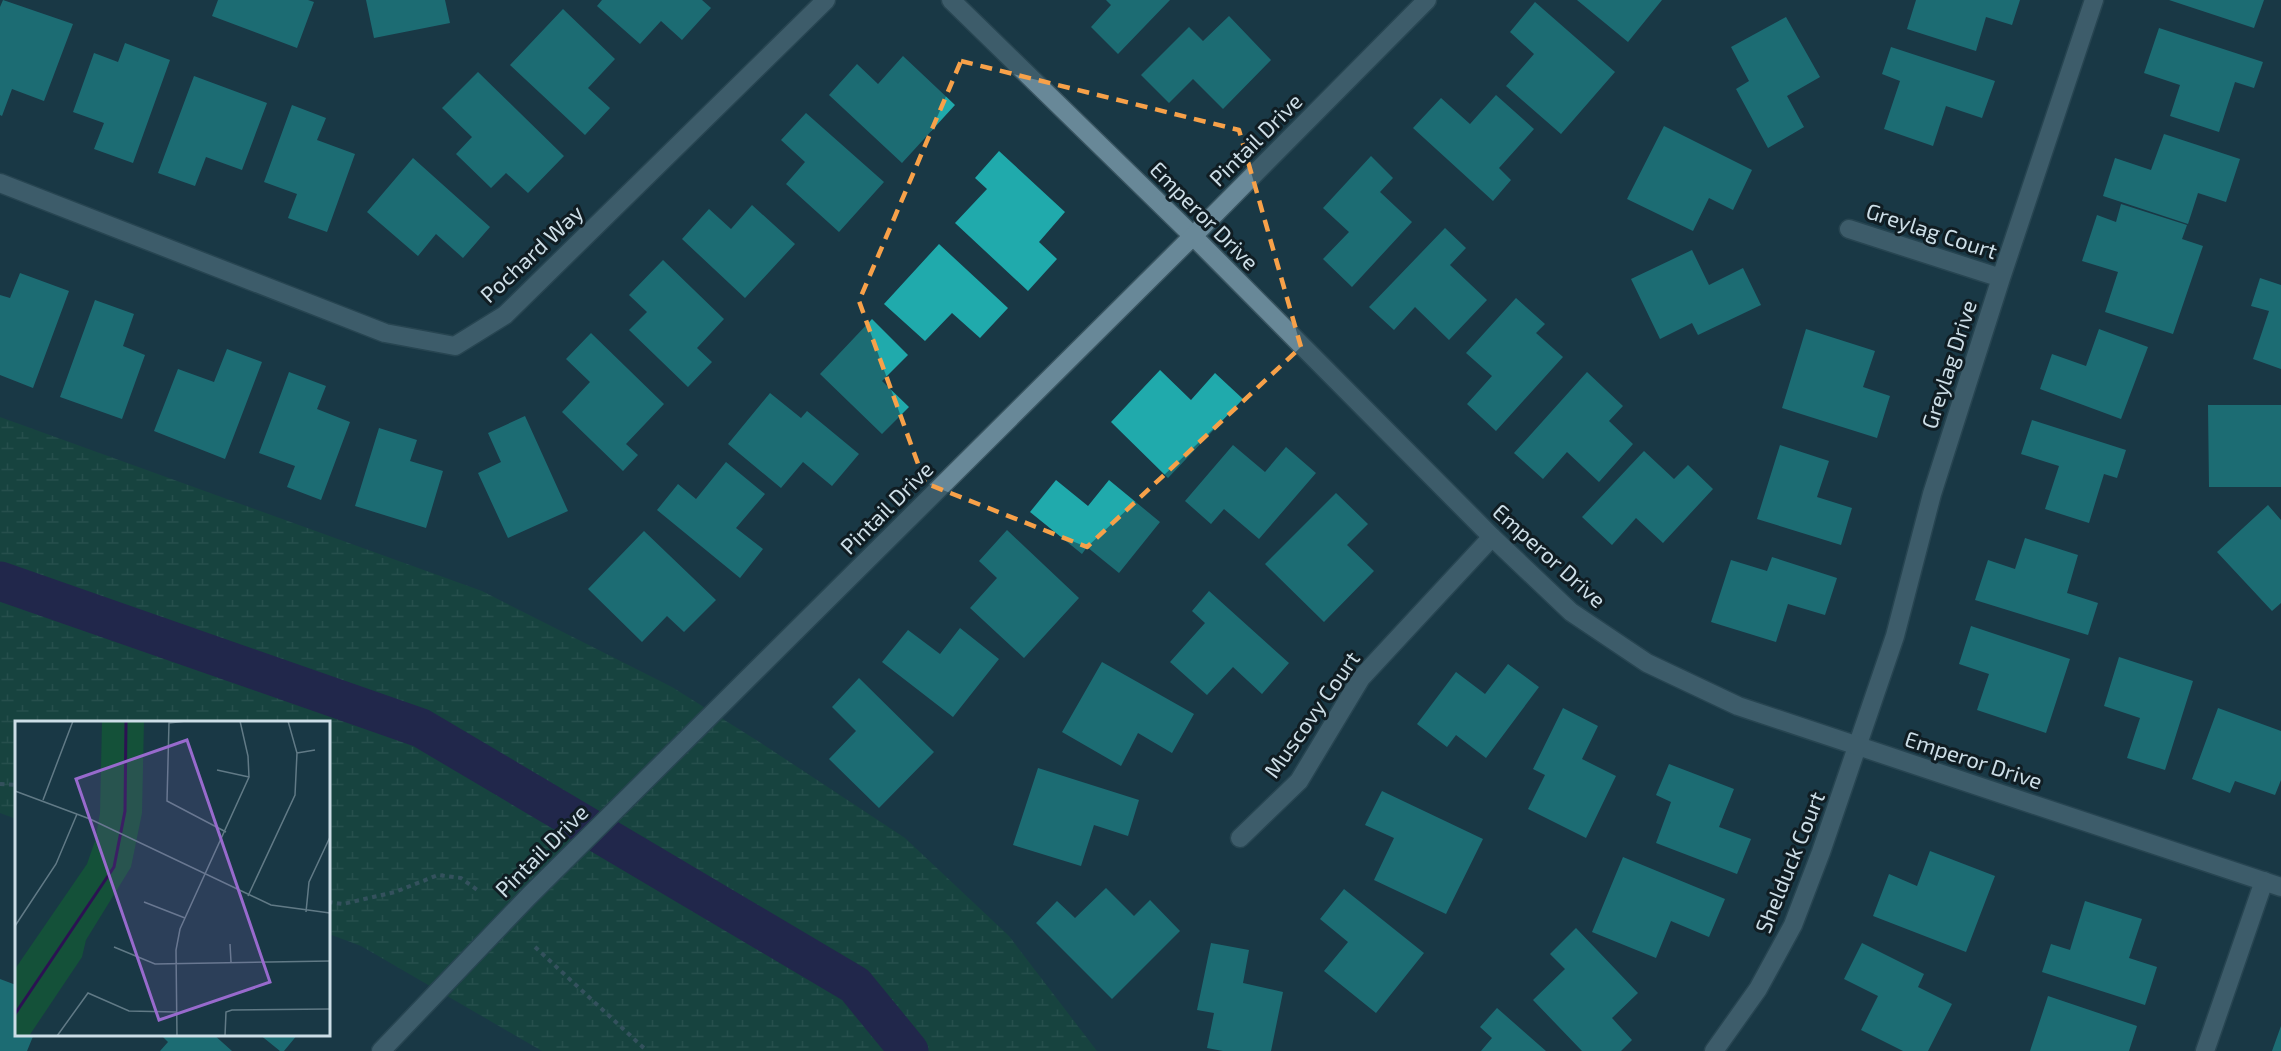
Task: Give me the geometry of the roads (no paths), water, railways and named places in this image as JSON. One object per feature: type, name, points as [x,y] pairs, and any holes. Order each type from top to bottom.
[{"type":"street","name":"Pochard Way","points":[[0,183],[385,333],[455,346],[505,315],[826,0]]},
{"type":"street","name":"Emperor Drive","points":[[951,0],[1193,236],[1492,537],[1571,612],[1647,663],[1738,705],[2273,884]]},
{"type":"street","name":"Pintail Drive","points":[[381,1051],[529,896],[1427,0]]},
{"type":"street","name":"Greylag Drive","points":[[1859,746],[1895,636],[1932,494],[2094,0]]},
{"type":"street","name":"Greylag Court","points":[[1849,229],[2001,278]]},
{"type":"street","name":"Muscovy Court","points":[[1240,838],[1299,781],[1361,678],[1492,537]]},
{"type":"street","name":"Shelduck Court","points":[[1714,1051],[1758,989],[1793,925],[1859,746]]},
{"type":"street","points":[[2205,1051],[2273,884]]},
{"type":"waterway","points":[[0,581],[421,728],[855,985],[909,1051]]}]
